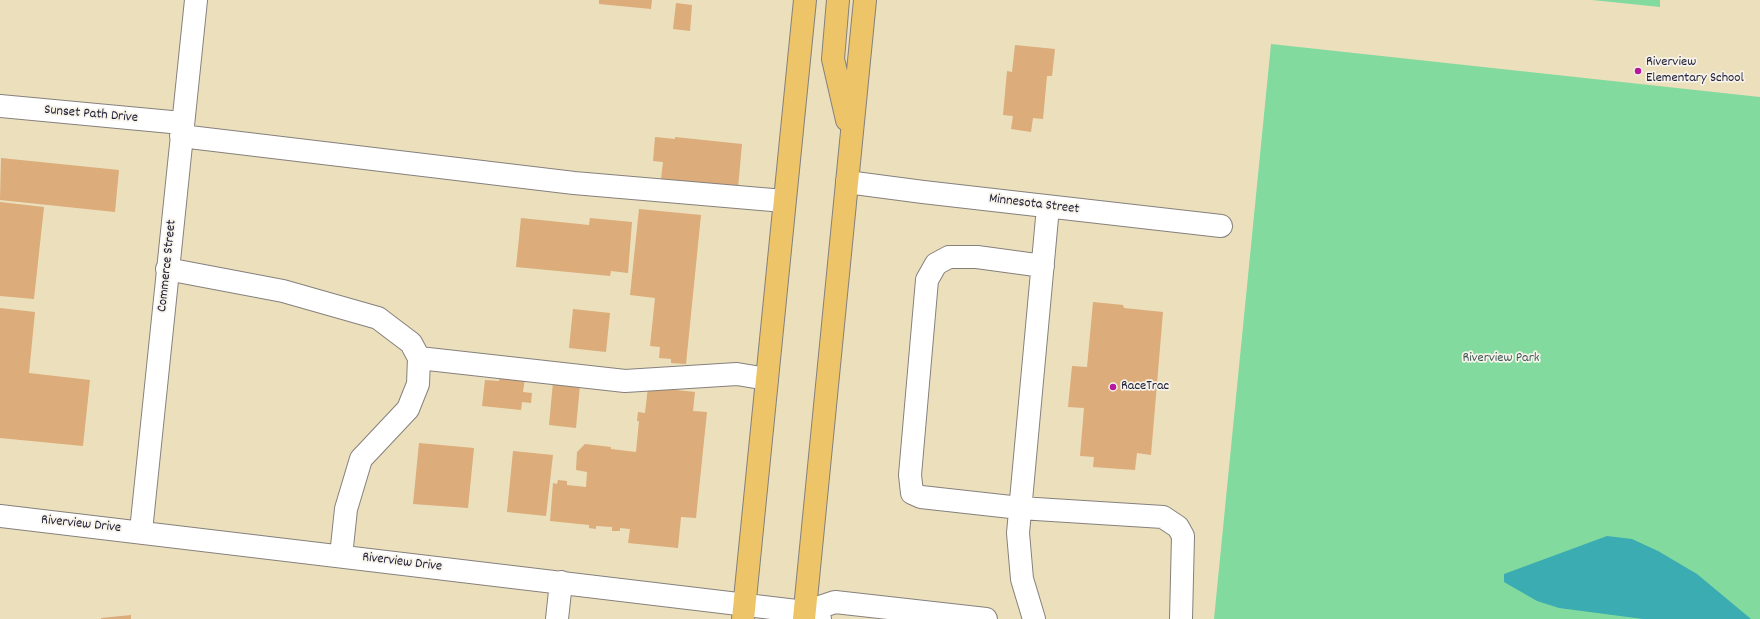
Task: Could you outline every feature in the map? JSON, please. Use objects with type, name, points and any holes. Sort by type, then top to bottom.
[{"type":"main road","points":[[744,612],[804,0]]},
{"type":"main road","points":[[838,0],[833,59],[851,137]]},
{"type":"main road","points":[[810,617],[851,137],[865,0]]},
{"type":"street","name":"Commerce Street","points":[[141,532],[196,0]]},
{"type":"street","name":"Sunset Path Drive","points":[[0,106],[574,183],[784,201]]},
{"type":"street","name":"Minnesota Street","points":[[847,182],[1048,207],[1221,226]]},
{"type":"street","points":[[1034,619],[1022,579],[1018,533],[1048,207]]},
{"type":"street","points":[[1043,266],[977,257],[949,257],[936,264],[927,280],[910,475],[912,493],[921,497],[1020,508],[1162,517],[1178,527],[1183,536],[1181,619]]},
{"type":"street","points":[[167,269],[283,291],[378,318],[411,343],[419,358],[418,384],[408,409],[361,459],[346,510],[341,556]]},
{"type":"street","points":[[419,358],[624,381],[737,374],[767,379]]},
{"type":"street","name":"Riverview Drive","points":[[0,516],[561,582],[744,612],[810,617],[835,602],[986,619]]},
{"type":"street","points":[[557,619],[561,582]]},
{"type":"green space","points":[[1592,0],[1660,0],[1660,7]]},
{"type":"green space","name":"Riverview Park","points":[[1271,44],[1760,97],[1760,619],[1214,619]]},
{"type":"water","points":[[1607,536],[1632,539],[1658,551],[1697,574],[1751,619],[1643,619],[1559,608],[1537,601],[1504,582],[1504,574]]},
{"type":"building","points":[[599,0],[652,0],[651,9],[599,4]]},
{"type":"building","points":[[676,3],[692,5],[690,31],[673,29]]},
{"type":"building","points":[[1015,45],[1055,49],[1052,76],[1047,76],[1043,119],[1033,118],[1031,132],[1011,129],[1013,116],[1003,115],[1007,71],[1012,72]]},
{"type":"building","points":[[655,137],[675,139],[675,137],[742,144],[738,188],[661,179],[663,162],[653,161]]},
{"type":"building","points":[[1,158],[119,170],[115,212],[0,200]]},
{"type":"building","points":[[0,202],[44,207],[34,299],[0,296]]},
{"type":"building","points":[[639,209],[701,215],[686,364],[671,363],[671,359],[659,358],[660,347],[650,346],[655,298],[630,295]]},
{"type":"building","points":[[521,218],[589,225],[590,218],[632,222],[628,273],[611,271],[610,276],[516,267]]},
{"type":"building","name":"RaceTrac","points":[[1093,302],[1123,305],[1124,308],[1163,312],[1151,455],[1137,453],[1135,470],[1093,467],[1094,457],[1080,456],[1084,408],[1068,407],[1072,366],[1087,367]]},
{"type":"building","points":[[0,308],[35,312],[29,373],[90,380],[83,446],[0,438]]},
{"type":"building","points":[[573,309],[610,313],[606,352],[569,348]]},
{"type":"building","points":[[500,375],[525,378],[523,392],[532,393],[531,403],[522,402],[521,410],[482,406],[485,380],[499,381]]},
{"type":"building","points":[[553,382],[580,385],[576,428],[549,425]]},
{"type":"building","points":[[648,387],[695,392],[693,411],[707,412],[696,518],[681,517],[678,548],[628,543],[630,529],[620,528],[620,531],[612,531],[612,527],[596,526],[596,529],[589,528],[589,525],[550,521],[553,483],[557,484],[558,480],[567,481],[567,485],[586,487],[587,472],[576,470],[577,452],[585,444],[636,452],[639,421],[637,421],[638,412],[645,413]]},
{"type":"building","points":[[419,443],[474,448],[468,508],[413,504]]},
{"type":"building","points":[[513,451],[553,455],[546,516],[507,512]]},
{"type":"building","points":[[131,615],[131,619],[101,619],[101,618]]},
{"type":"place","name":"Riverview Elementary School","points":[[1638,71]]},
{"type":"place","name":"RaceTrac","points":[[1113,387]]}]
